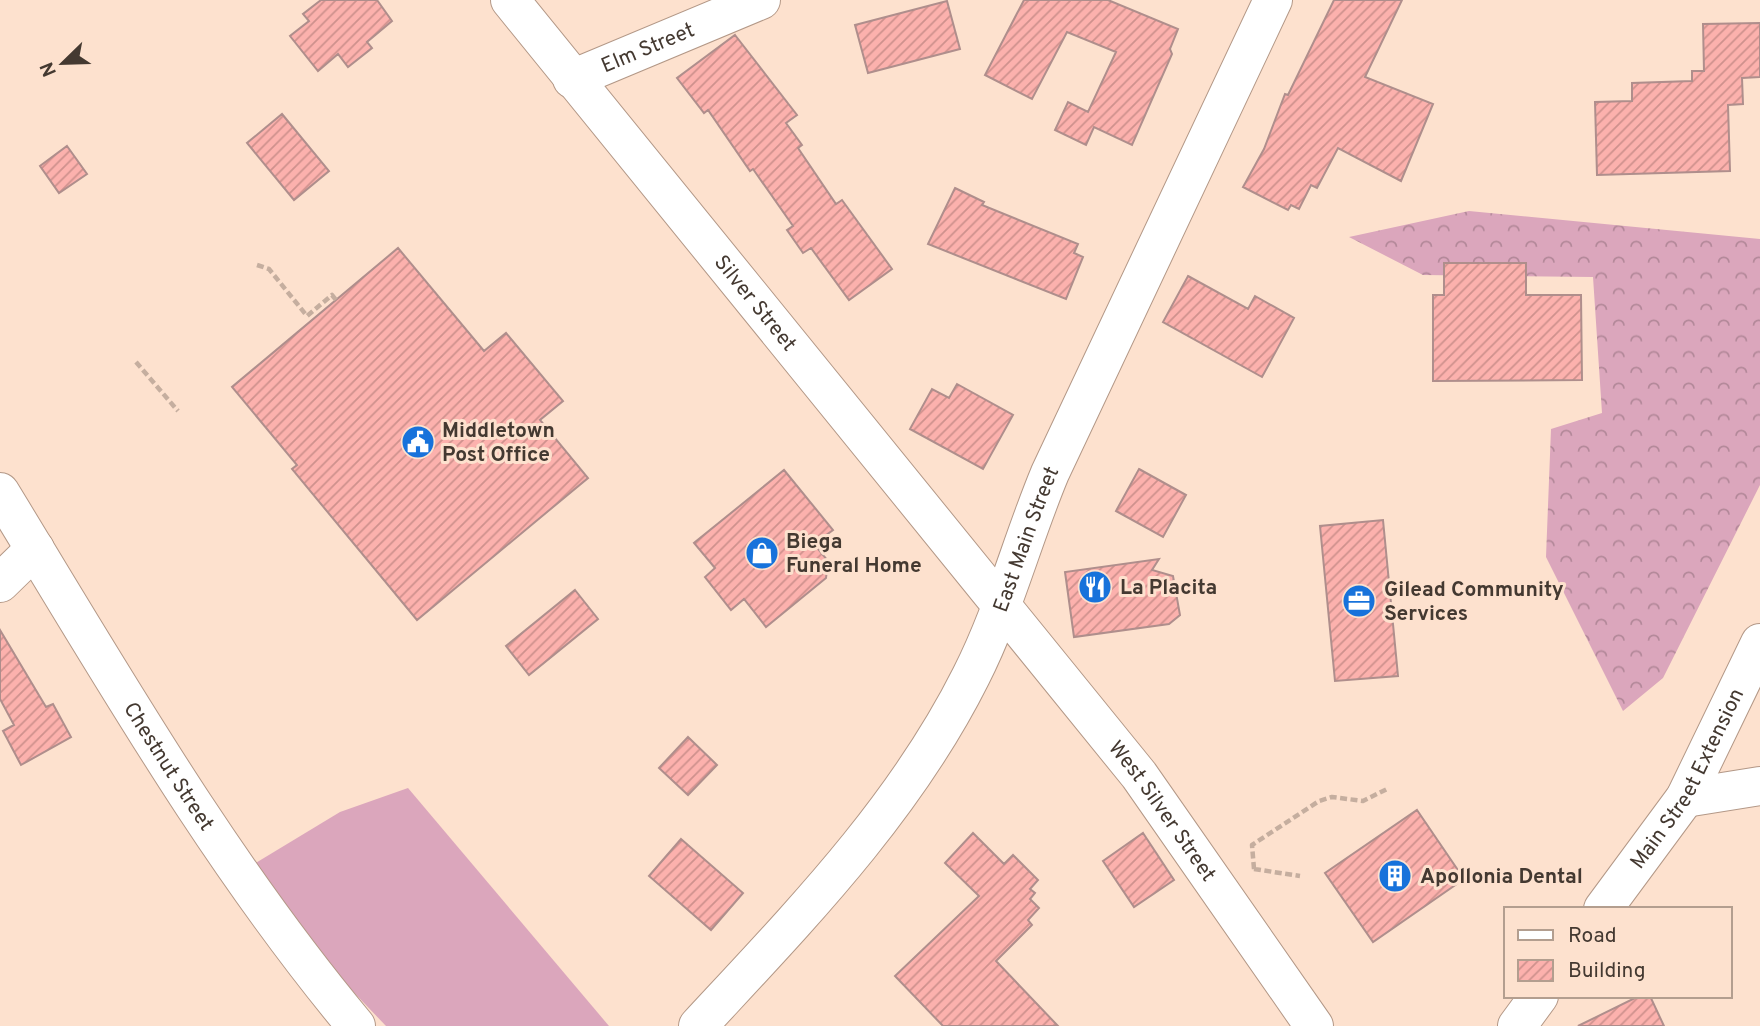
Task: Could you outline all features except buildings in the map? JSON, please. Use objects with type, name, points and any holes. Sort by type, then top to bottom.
[{"type":"street","name":"Silver Street","points":[[510,0],[834,402],[1003,604]]},
{"type":"street","name":"Elm Street","points":[[572,79],[761,0]]},
{"type":"street","name":"East Main Street","points":[[698,1026],[809,905],[899,796],[937,740],[971,676],[1003,604],[1026,532],[1050,473],[1273,0]]},
{"type":"street","name":"Chestnut Street","points":[[0,492],[215,841],[311,972],[356,1026]]},
{"type":"street","points":[[0,583],[35,549]]},
{"type":"street","name":"West Silver Street","points":[[1003,604],[1139,775],[1314,1026]]},
{"type":"street","name":"Main Street Extension","points":[[1604,907],[1685,798],[1760,643]]},
{"type":"street","points":[[1685,798],[1760,786]]},
{"type":"street","points":[[1517,1026],[1538,998]]},
{"type":"path","points":[[257,265],[269,269],[307,316],[332,295],[336,300]]},
{"type":"path","points":[[136,362],[178,411]]},
{"type":"path","points":[[1254,869],[1252,845],[1320,802],[1332,797],[1363,801],[1387,789]]},
{"type":"path","points":[[1248,874],[1254,869],[1300,876]]},
{"type":"green space","points":[[1469,211],[1760,239],[1760,485],[1663,678],[1623,711],[1546,557],[1551,429],[1602,413],[1593,277],[1423,275],[1349,237]]},
{"type":"green space","points":[[408,788],[609,1026],[386,1026],[342,980],[254,864],[340,812]]},
{"type":"place","name":"Middletown Post Office","points":[[418,442]]},
{"type":"place","name":"Biega Funeral Home","points":[[762,553]]},
{"type":"place","name":"La Placita","points":[[1095,587]]},
{"type":"place","name":"Gilead Community Services","points":[[1359,601]]},
{"type":"place","name":"Apollonia Dental","points":[[1395,876]]}]
